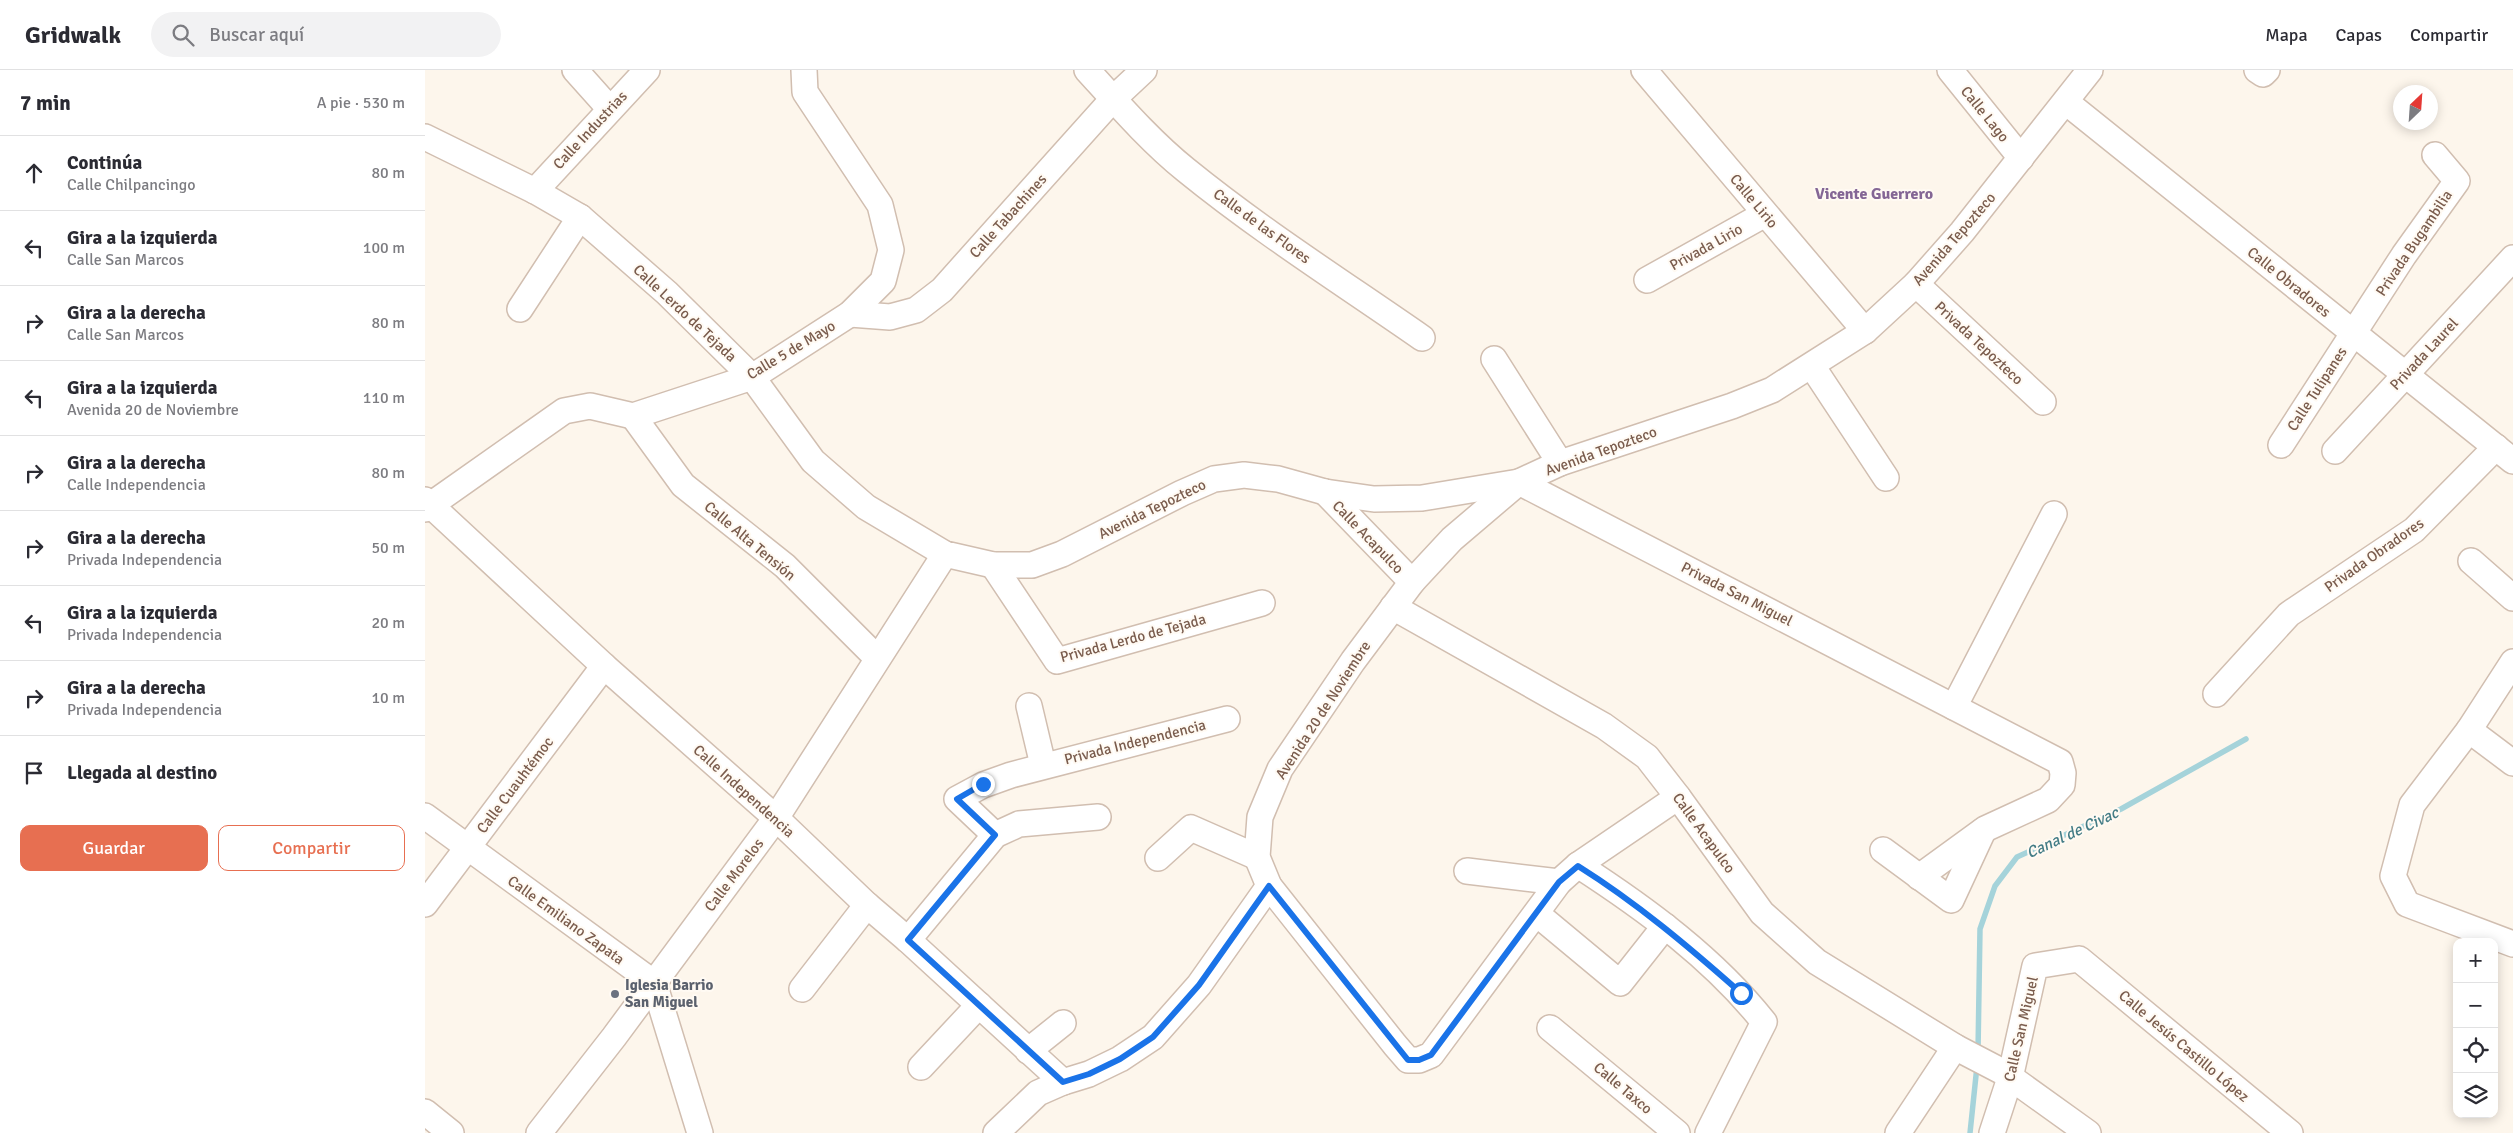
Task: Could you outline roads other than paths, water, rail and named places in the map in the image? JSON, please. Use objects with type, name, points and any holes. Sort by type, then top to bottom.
[{"type":"street","points":[[575,70],[609,108]]},
{"type":"street","name":"Calle Industrias","points":[[535,191],[609,108],[647,70]]},
{"type":"street","name":"Calle 5 de Mayo","points":[[633,416],[752,377],[850,314],[883,281],[891,250],[880,204],[805,92],[804,70]]},
{"type":"street","name":"Calle de las Flores","points":[[1087,70],[1113,99],[1192,175],[1251,220],[1422,338]]},
{"type":"street","name":"Calle Tabachines","points":[[850,314],[890,317],[916,310],[941,290],[1113,99],[1144,70]]},
{"type":"street","name":"Calle Lirio","points":[[1644,70],[1865,330]]},
{"type":"street","name":"Calle Lago","points":[[1950,70],[2021,158]]},
{"type":"street","points":[[2066,102],[2074,70]]},
{"type":"street","name":"Avenida Tepozteco","points":[[993,565],[1032,566],[1214,479],[1244,475],[1278,479],[1325,492],[1374,499],[1422,498],[1519,482],[1559,463],[1732,406],[1772,390],[1812,366],[1865,330],[1916,284],[1963,232],[2090,70]]},
{"type":"street","points":[[2257,70],[2263,74],[2267,70]]},
{"type":"street","name":"Calle Obradores","points":[[2066,102],[2504,454]]},
{"type":"street","name":"Calle Lerdo de Tejada","points":[[425,137],[535,191],[580,217],[667,293],[752,377],[813,461],[866,507],[945,554],[993,565]]},
{"type":"street","name":"Privada Bugambilia","points":[[2354,334],[2404,254],[2457,181],[2435,155]]},
{"type":"street","name":"Privada Lirio","points":[[1647,280],[1765,214]]},
{"type":"street","points":[[520,310],[580,217]]},
{"type":"street","name":"Privada Laurel","points":[[2335,451],[2513,258]]},
{"type":"street","name":"Privada Tepozteco","points":[[1916,284],[2043,402]]},
{"type":"street","name":"Calle Tulipanes","points":[[2281,445],[2354,334]]},
{"type":"street","points":[[1494,359],[1559,463]]},
{"type":"street","points":[[1812,366],[1886,478]]},
{"type":"street","points":[[427,504],[564,411],[590,406],[633,416]]},
{"type":"street","name":"Calle Alta Tensión","points":[[633,416],[683,485],[785,566],[877,658]]},
{"type":"street","name":"Privada Obradores","points":[[2216,694],[2289,614],[2414,530],[2504,454]]},
{"type":"street","name":"Avenida 20 de Noviembre","points":[[1519,482],[1452,539],[1412,582],[1353,662],[1280,769],[1260,817],[1257,857],[1269,886],[1408,1060],[1419,1060],[1431,1055],[1537,914]]},
{"type":"street","name":"Privada San Miguel","points":[[1519,482],[2060,762],[2063,773],[2062,785],[2048,800],[1985,829]]},
{"type":"street","name":"Calle Acapulco","points":[[1325,492],[1412,582]]},
{"type":"street","name":"Calle Independencia","points":[[427,504],[604,666],[776,818],[867,906],[908,940],[1063,1082]]},
{"type":"street","points":[[1954,707],[2054,514]]},
{"type":"street","name":"Calle Morelos","points":[[539,1133],[654,983],[776,818],[945,554]]},
{"type":"street","points":[[2471,561],[2513,598]]},
{"type":"street","name":"Privada Lerdo de Tejada","points":[[993,565],[1057,661],[1262,603]]},
{"type":"street","name":"Calle Acapulco","points":[[1393,607],[1604,726],[1647,757],[1678,796],[1762,913],[1817,962],[1962,1050],[2007,1075],[2088,1133]]},
{"type":"street","points":[[2513,662],[2469,730],[2412,805],[2393,876],[2407,904],[2513,944]]},
{"type":"street","name":"Calle Cuauhtémoc","points":[[425,904],[604,666]]},
{"type":"street","name":"Privada Independencia","points":[[1029,706],[1043,765]]},
{"type":"street","name":"Privada Independencia","points":[[995,835],[957,799],[983,784],[1043,765],[1227,719]]},
{"type":"street","points":[[2469,730],[2513,763]]},
{"type":"street","points":[[1665,926],[1620,983],[1537,914],[1559,882],[1578,866],[1678,796]]},
{"type":"street","name":"Calle Emiliano Zapata","points":[[425,816],[654,983]]},
{"type":"street","points":[[908,940],[995,835],[1019,824],[1098,817]]},
{"type":"street","points":[[1158,858],[1191,828],[1257,857]]},
{"type":"street","points":[[1919,877],[1985,829]]},
{"type":"street","points":[[1883,850],[1951,900],[1985,829]]},
{"type":"street","points":[[1578,866],[1623,894],[1665,926],[1741,993],[1765,1022],[1708,1133]]},
{"type":"street","points":[[1467,871],[1559,882]]},
{"type":"street","points":[[996,1133],[1038,1093],[1063,1082],[1089,1074],[1120,1059],[1153,1037],[1199,985],[1269,886]]},
{"type":"street","points":[[802,989],[867,906]]},
{"type":"street","name":"Calle San Miguel","points":[[1992,1133],[2035,966],[2079,958]]},
{"type":"street","name":"Calle Jesús Castillo López","points":[[2079,958],[2285,1132]]},
{"type":"street","points":[[654,983],[700,1133]]},
{"type":"street","points":[[921,1067],[979,1005]]},
{"type":"street","points":[[1028,1051],[1063,1023]]},
{"type":"street","name":"Calle Taxco","points":[[1550,1028],[1677,1133]]},
{"type":"street","points":[[1898,1133],[1962,1050]]},
{"type":"street","points":[[425,1112],[451,1133]]},
{"type":"waterway","name":"Canal de Civac","points":[[1978,1052],[1980,929],[1995,886],[2017,857],[2121,809],[2246,739]]},
{"type":"waterway","name":"Canal de Civac","points":[[1970,1133],[1977,1066]]},
{"type":"place","name":"Iglesia Barrio San Miguel","points":[[615,994]]},
{"type":"district","name":"Vicente Guerrero","points":[[1874,193]]}]
